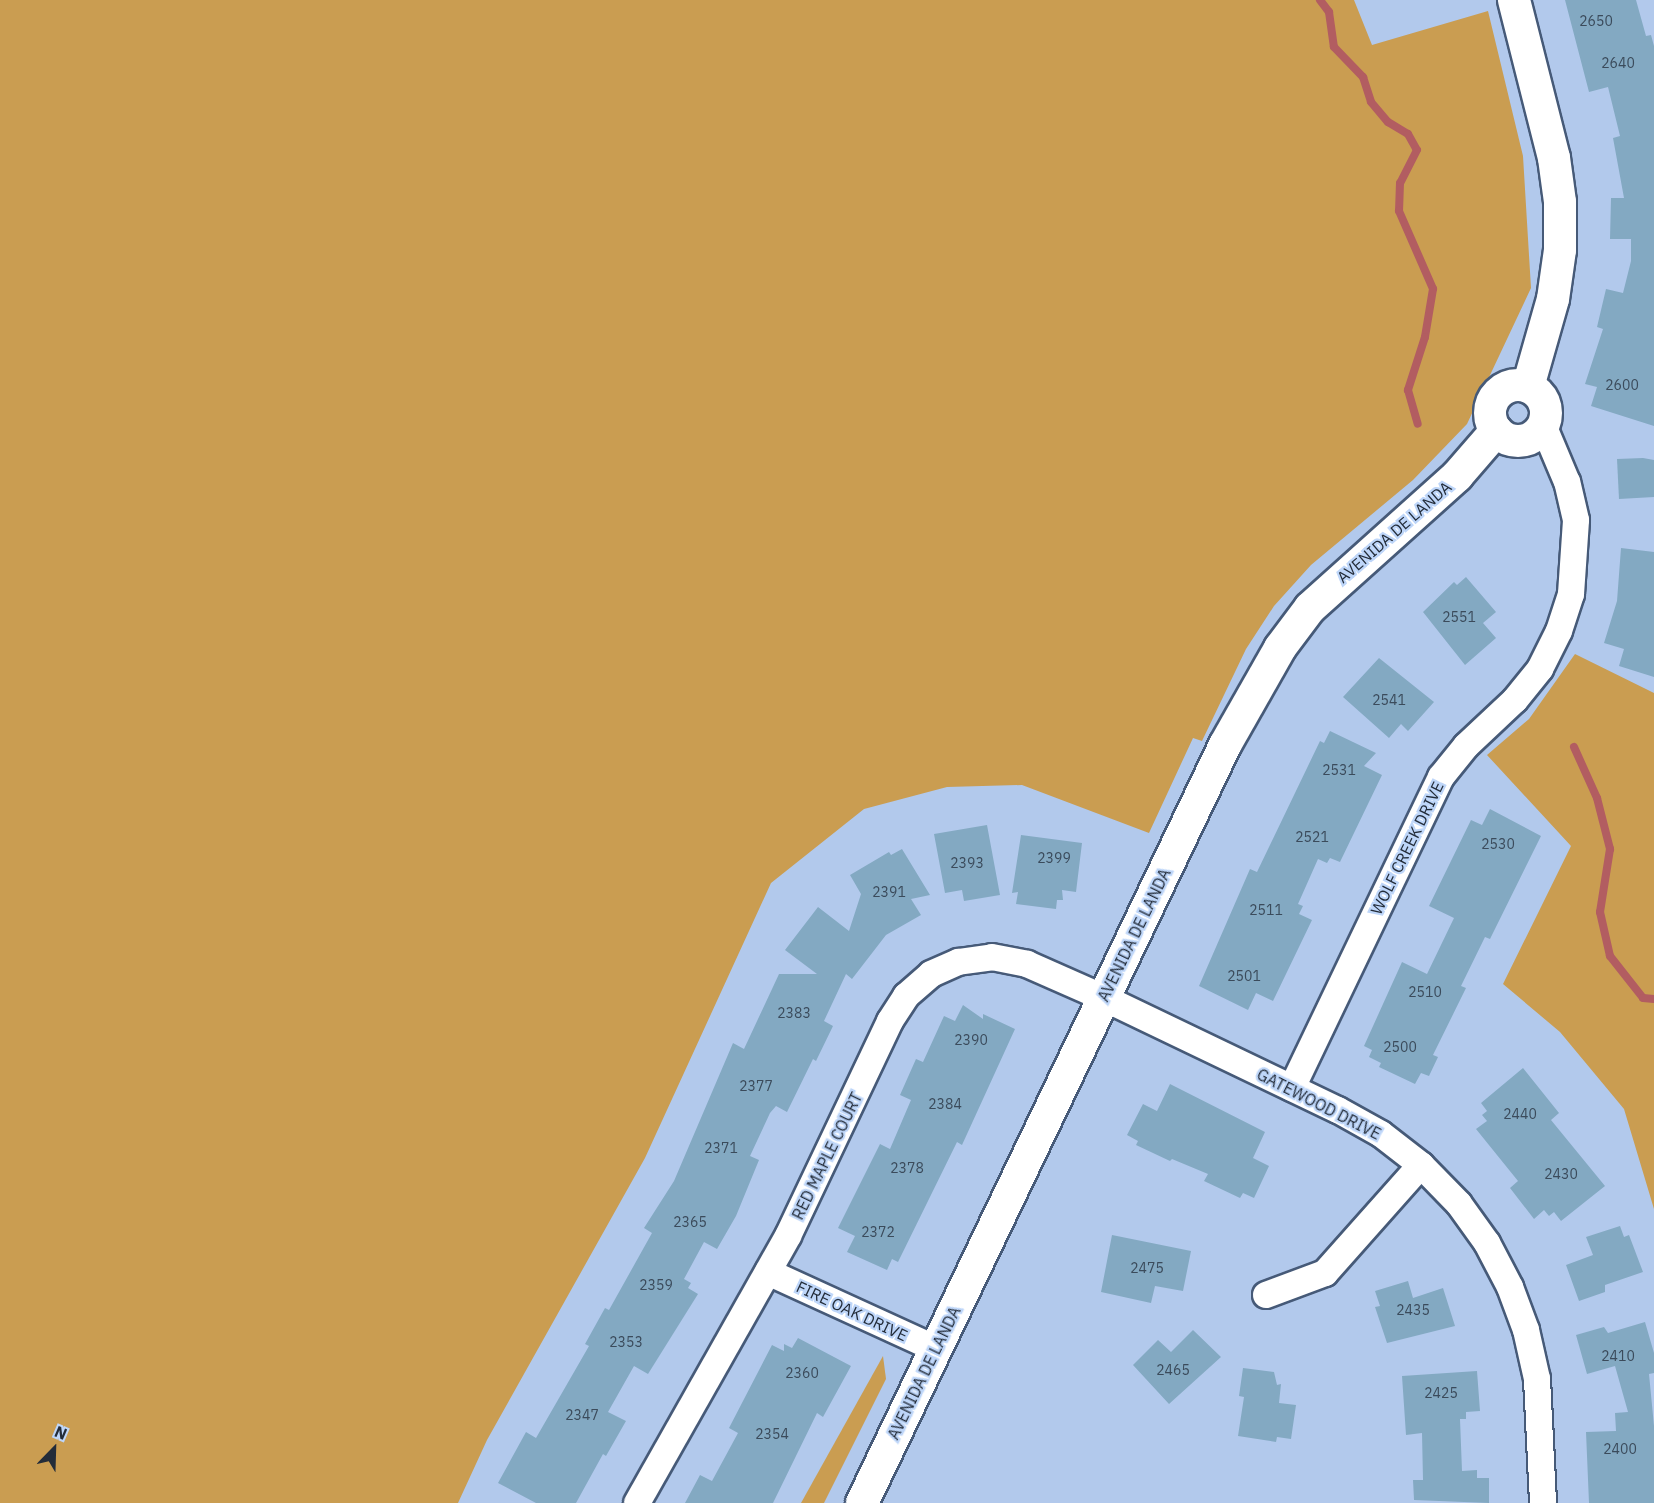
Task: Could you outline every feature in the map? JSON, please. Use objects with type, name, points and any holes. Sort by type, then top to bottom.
[{"type":"street","points":[[1514,0],[1554,158],[1560,202],[1560,250],[1553,298],[1528,387]]},
{"type":"street","points":[[1510,386],[1528,387],[1536,391],[1545,407],[1543,425],[1530,438],[1521,441],[1512,440],[1496,431],[1490,414],[1495,396],[1510,386]]},
{"type":"street","name":"WOLF CREEK DRIVE","points":[[1292,1088],[1441,777],[1467,746],[1515,700],[1540,669],[1559,631],[1573,584],[1576,520],[1567,482],[1543,425]]},
{"type":"street","name":"AVENIDA DE LANDA","points":[[862,1503],[1225,745],[1280,648],[1310,608],[1457,476],[1496,431]]},
{"type":"street","name":"RED MAPLE COURT","points":[[637,1503],[768,1272],[890,1021],[920,982],[958,962],[993,957],[1027,964],[1104,998]]},
{"type":"street","name":"GATEWOOD DRIVE","points":[[1104,998],[1292,1088],[1381,1134],[1420,1165],[1458,1204],[1487,1243],[1510,1287],[1526,1330],[1537,1379],[1542,1503]]},
{"type":"street","points":[[1266,1295],[1325,1273],[1420,1165]]},
{"type":"street","name":"FIRE OAK DRIVE","points":[[768,1272],[936,1349]]},
{"type":"shaded area","points":[[0,0],[1354,0],[1372,45],[1488,11],[1523,156],[1531,288],[1467,424],[1413,480],[1311,565],[1274,606],[1246,649],[1202,741],[1193,738],[1149,833],[1022,785],[947,787],[864,809],[771,883],[645,1158],[487,1440],[458,1503],[0,1503]]},
{"type":"shaded area","points":[[1575,654],[1654,693],[1654,1209],[1624,1109],[1560,1032],[1503,984],[1571,846],[1487,755],[1529,719]]},
{"type":"shaded area","points":[[883,1356],[886,1379],[824,1503],[801,1503]]},
{"type":"building","points":[[1565,0],[1636,0],[1646,36],[1651,35],[1654,46],[1654,426],[1591,406],[1597,387],[1585,384],[1603,329],[1597,327],[1606,289],[1623,293],[1631,261],[1631,239],[1610,239],[1611,198],[1624,198],[1613,138],[1620,136],[1608,87],[1589,92]]},
{"type":"building","points":[[1617,459],[1654,460],[1654,497],[1619,499]]},
{"type":"building","points":[[1621,548],[1654,552],[1654,677],[1619,666],[1624,649],[1604,643],[1617,601]]},
{"type":"building","points":[[1466,577],[1496,612],[1483,623],[1496,638],[1465,665],[1423,612],[1454,582],[1457,585]]},
{"type":"building","points":[[1379,658],[1434,702],[1408,731],[1401,724],[1389,738],[1343,697]]},
{"type":"building","points":[[1330,731],[1376,753],[1364,766],[1382,775],[1340,862],[1330,858],[1327,863],[1318,859],[1298,904],[1303,906],[1299,914],[1312,920],[1273,1001],[1256,993],[1248,1010],[1199,986],[1250,869],[1257,872],[1320,741],[1324,743]]},
{"type":"building","points":[[1490,809],[1541,836],[1490,939],[1485,937],[1461,986],[1466,988],[1433,1055],[1438,1057],[1429,1076],[1421,1073],[1415,1084],[1379,1067],[1381,1063],[1369,1057],[1372,1050],[1364,1046],[1402,962],[1427,974],[1454,918],[1429,906],[1471,820],[1482,825]]},
{"type":"building","points":[[987,825],[1000,895],[964,901],[962,890],[945,893],[934,834]]},
{"type":"building","points":[[1021,835],[1082,843],[1076,892],[1062,890],[1063,900],[1057,900],[1056,909],[1016,904],[1018,892],[1012,893]]},
{"type":"building","points":[[902,849],[930,895],[911,899],[921,915],[886,935],[852,979],[846,974],[824,1021],[833,1026],[816,1061],[813,1059],[787,1112],[776,1106],[770,1113],[750,1156],[759,1160],[736,1216],[717,1249],[704,1242],[684,1279],[691,1283],[688,1288],[698,1294],[648,1374],[634,1366],[608,1412],[626,1421],[606,1456],[603,1454],[576,1503],[536,1503],[498,1483],[526,1432],[536,1438],[589,1346],[585,1344],[605,1308],[609,1310],[652,1233],[644,1228],[674,1181],[733,1043],[744,1049],[779,974],[817,974],[785,950],[818,907],[849,931],[861,894],[850,875],[889,852],[891,855]]},
{"type":"building","points":[[963,1005],[983,1019],[983,1014],[1015,1029],[962,1145],[957,1142],[898,1262],[892,1259],[887,1270],[847,1252],[855,1236],[838,1228],[880,1144],[890,1149],[911,1100],[900,1095],[916,1059],[923,1062],[944,1016],[955,1021]]},
{"type":"building","points":[[1523,1068],[1559,1113],[1551,1120],[1605,1186],[1561,1221],[1554,1212],[1549,1216],[1544,1210],[1534,1219],[1510,1188],[1518,1181],[1476,1129],[1487,1121],[1482,1115],[1487,1111],[1481,1103]]},
{"type":"building","points":[[1170,1084],[1265,1132],[1253,1158],[1269,1166],[1254,1198],[1243,1193],[1240,1198],[1204,1181],[1208,1174],[1172,1159],[1170,1161],[1136,1145],[1138,1141],[1127,1135],[1143,1104],[1157,1111]]},
{"type":"building","points":[[1620,1226],[1624,1237],[1629,1235],[1643,1272],[1605,1285],[1605,1292],[1579,1301],[1566,1265],[1593,1255],[1586,1237]]},
{"type":"building","points":[[1112,1235],[1191,1251],[1183,1291],[1155,1286],[1151,1303],[1101,1292]]},
{"type":"building","points":[[1408,1281],[1413,1298],[1443,1288],[1455,1326],[1387,1343],[1375,1307],[1380,1306],[1375,1291]]},
{"type":"building","points":[[1645,1322],[1654,1353],[1654,1373],[1649,1374],[1654,1426],[1654,1503],[1589,1503],[1586,1432],[1616,1431],[1615,1413],[1628,1412],[1615,1366],[1587,1374],[1576,1335],[1604,1327],[1608,1333]]},
{"type":"building","points":[[1193,1330],[1221,1357],[1169,1404],[1133,1365],[1158,1340],[1171,1352]]},
{"type":"building","points":[[798,1338],[851,1366],[823,1417],[817,1413],[773,1503],[685,1503],[700,1475],[712,1481],[738,1433],[729,1428],[772,1345],[784,1351],[784,1344],[792,1348]]},
{"type":"building","points":[[1243,1368],[1274,1372],[1277,1385],[1281,1384],[1279,1403],[1296,1405],[1291,1439],[1277,1437],[1276,1442],[1238,1436],[1244,1397],[1239,1396]]},
{"type":"building","points":[[1477,1371],[1480,1411],[1466,1412],[1466,1419],[1460,1419],[1462,1471],[1477,1470],[1477,1478],[1489,1478],[1489,1503],[1414,1500],[1413,1480],[1423,1480],[1422,1433],[1406,1435],[1402,1376]]},
{"type":"waterway","points":[[1320,0],[1329,12],[1334,47],[1363,77],[1371,102],[1388,122],[1408,134],[1417,150],[1400,183],[1399,211],[1433,289],[1425,337],[1408,390],[1418,424]]},
{"type":"waterway","points":[[1574,747],[1597,798],[1610,849],[1600,912],[1610,956],[1643,998],[1654,999]]}]
